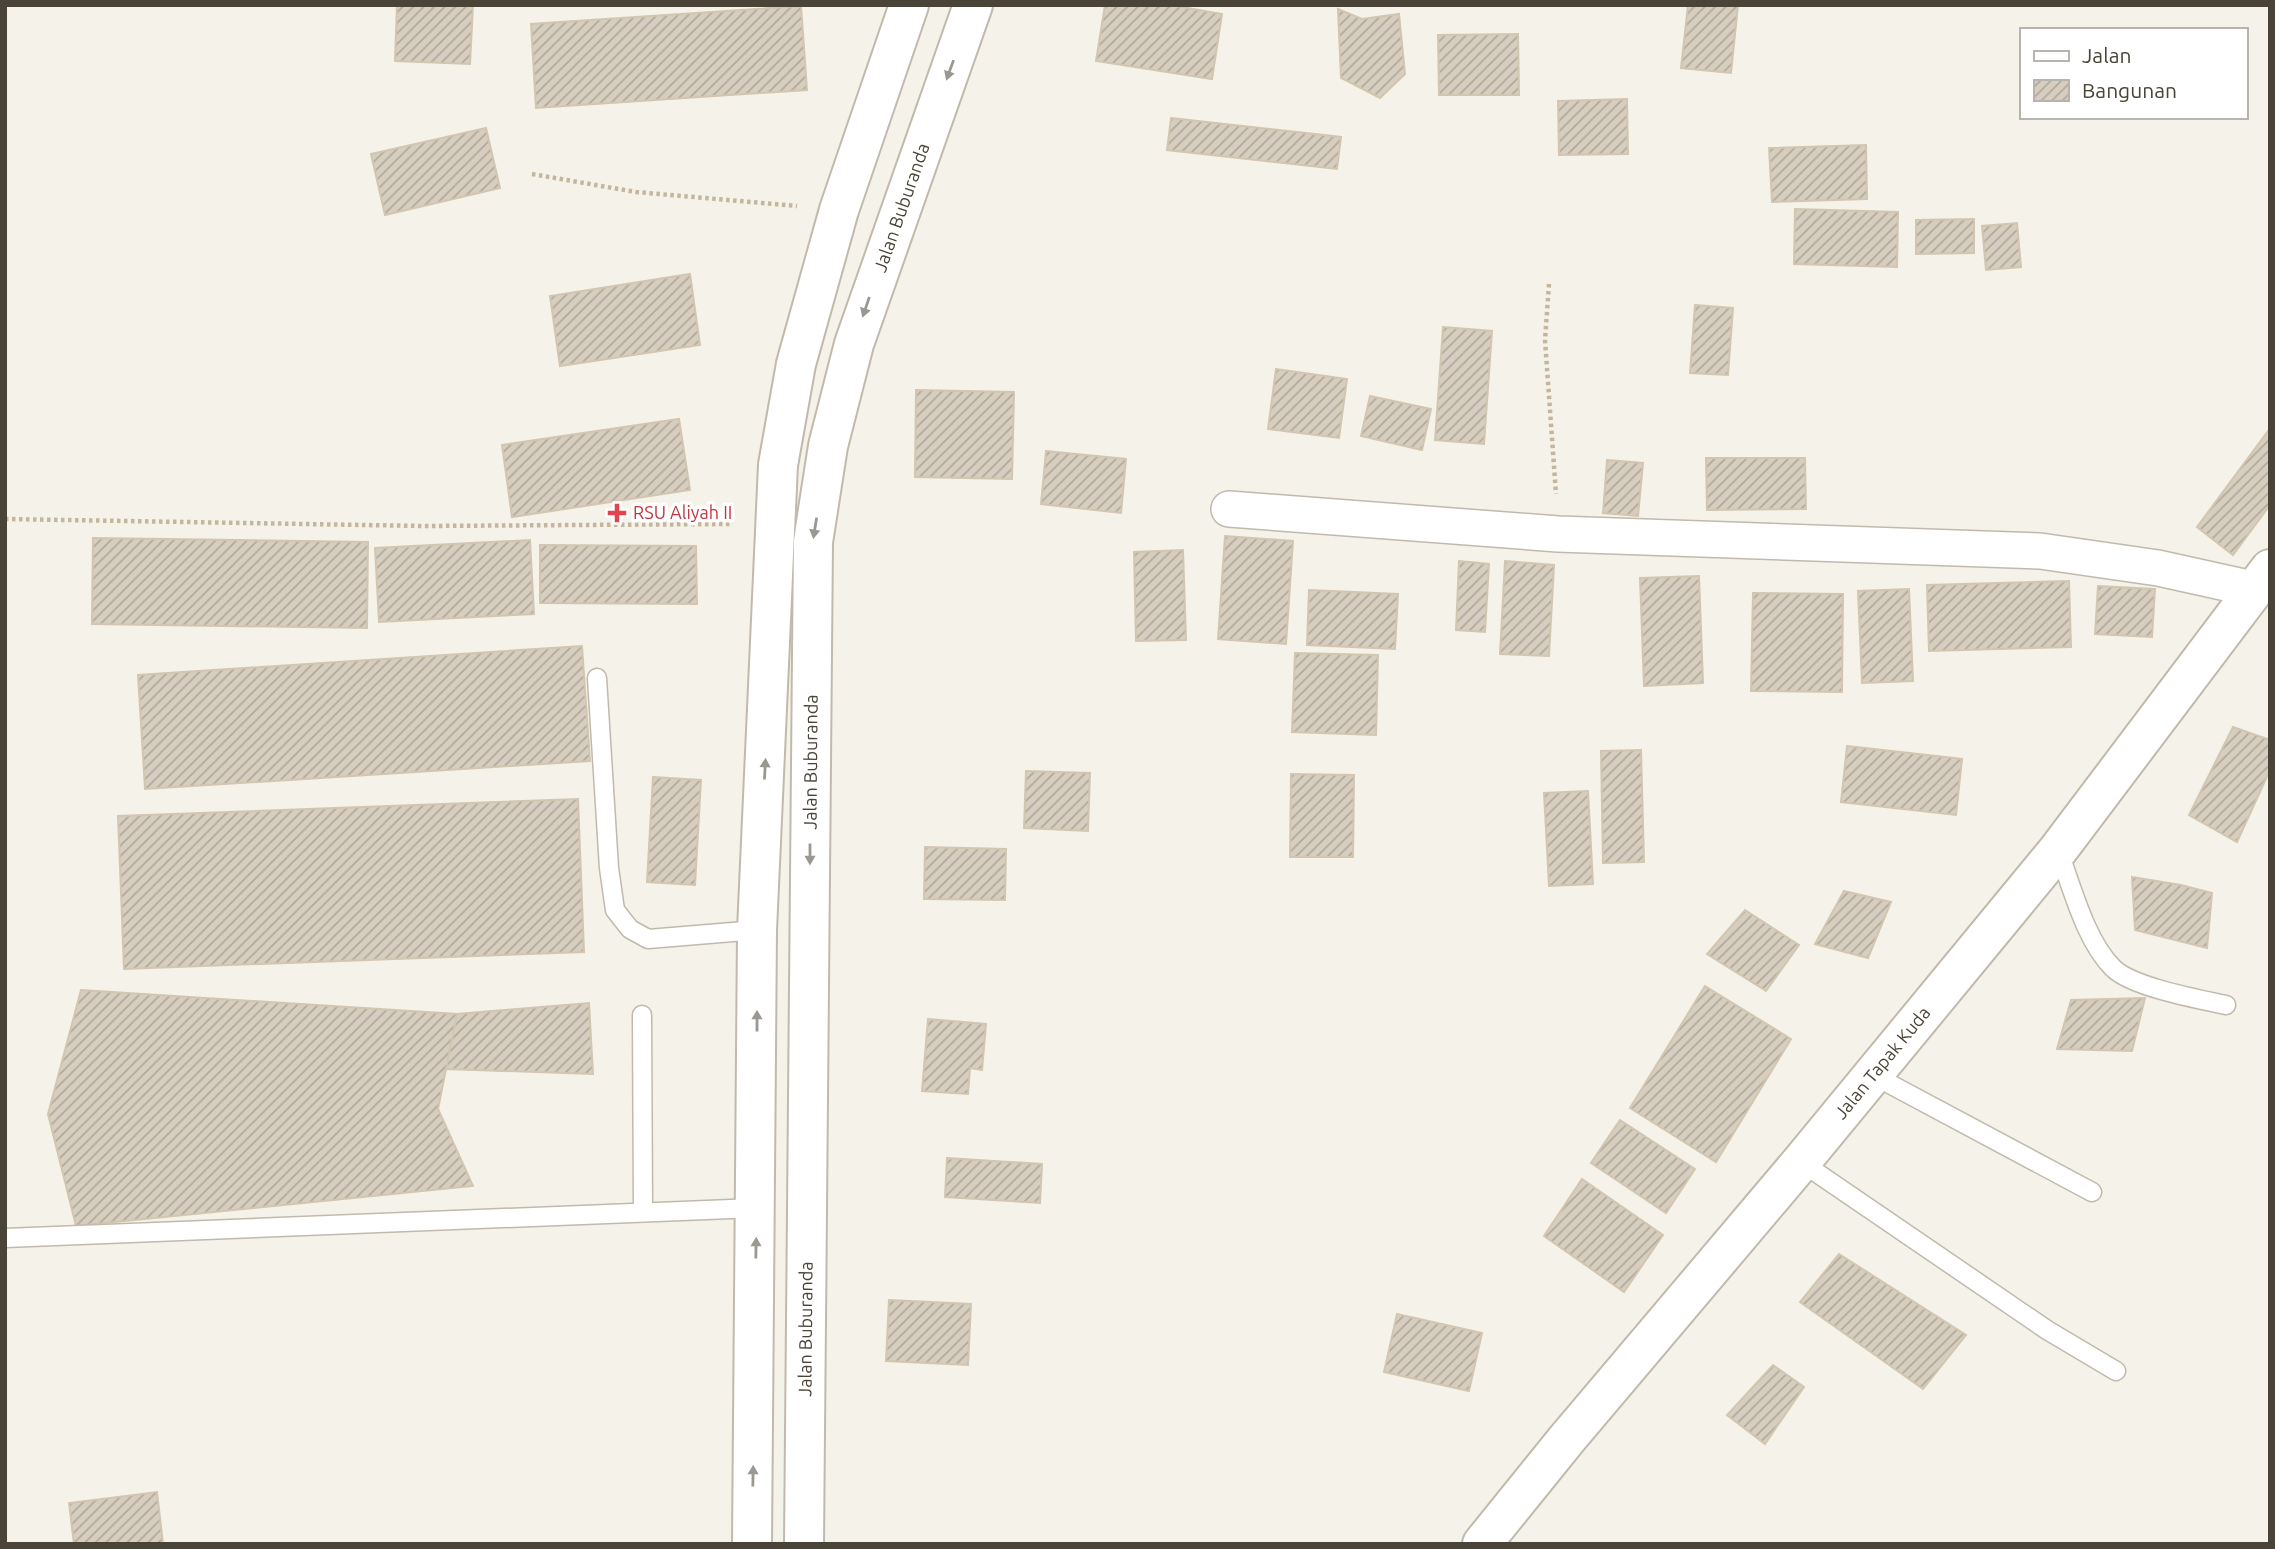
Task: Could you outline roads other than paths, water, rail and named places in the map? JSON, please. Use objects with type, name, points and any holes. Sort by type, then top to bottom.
[{"type":"street","points":[[752,1544],[757,930],[778,465],[796,364],[839,210],[909,5]]},
{"type":"street","name":"Jalan Buburanda","points":[[804,1544],[813,542],[828,446],[854,344],[973,5]]},
{"type":"street","points":[[1229,509],[1559,534],[2040,551],[2261,579]]},
{"type":"street","name":"Jalan Tapak Kuda","points":[[1482,1544],[2058,850],[2261,579]]},
{"type":"lane","points":[[597,678],[609,868],[615,910],[630,929],[648,939],[757,930]]},
{"type":"lane","points":[[2058,850],[2086,924],[2101,953],[2114,969],[2133,980],[2226,1005]]},
{"type":"lane","points":[[642,1015],[643,1211]]},
{"type":"lane","points":[[1873,1075],[2092,1192]]},
{"type":"lane","points":[[1801,1162],[2047,1330],[2116,1371]]},
{"type":"lane","points":[[5,1238],[756,1208]]},
{"type":"place","name":"RSU Aliyah II","points":[[617,513]]}]
